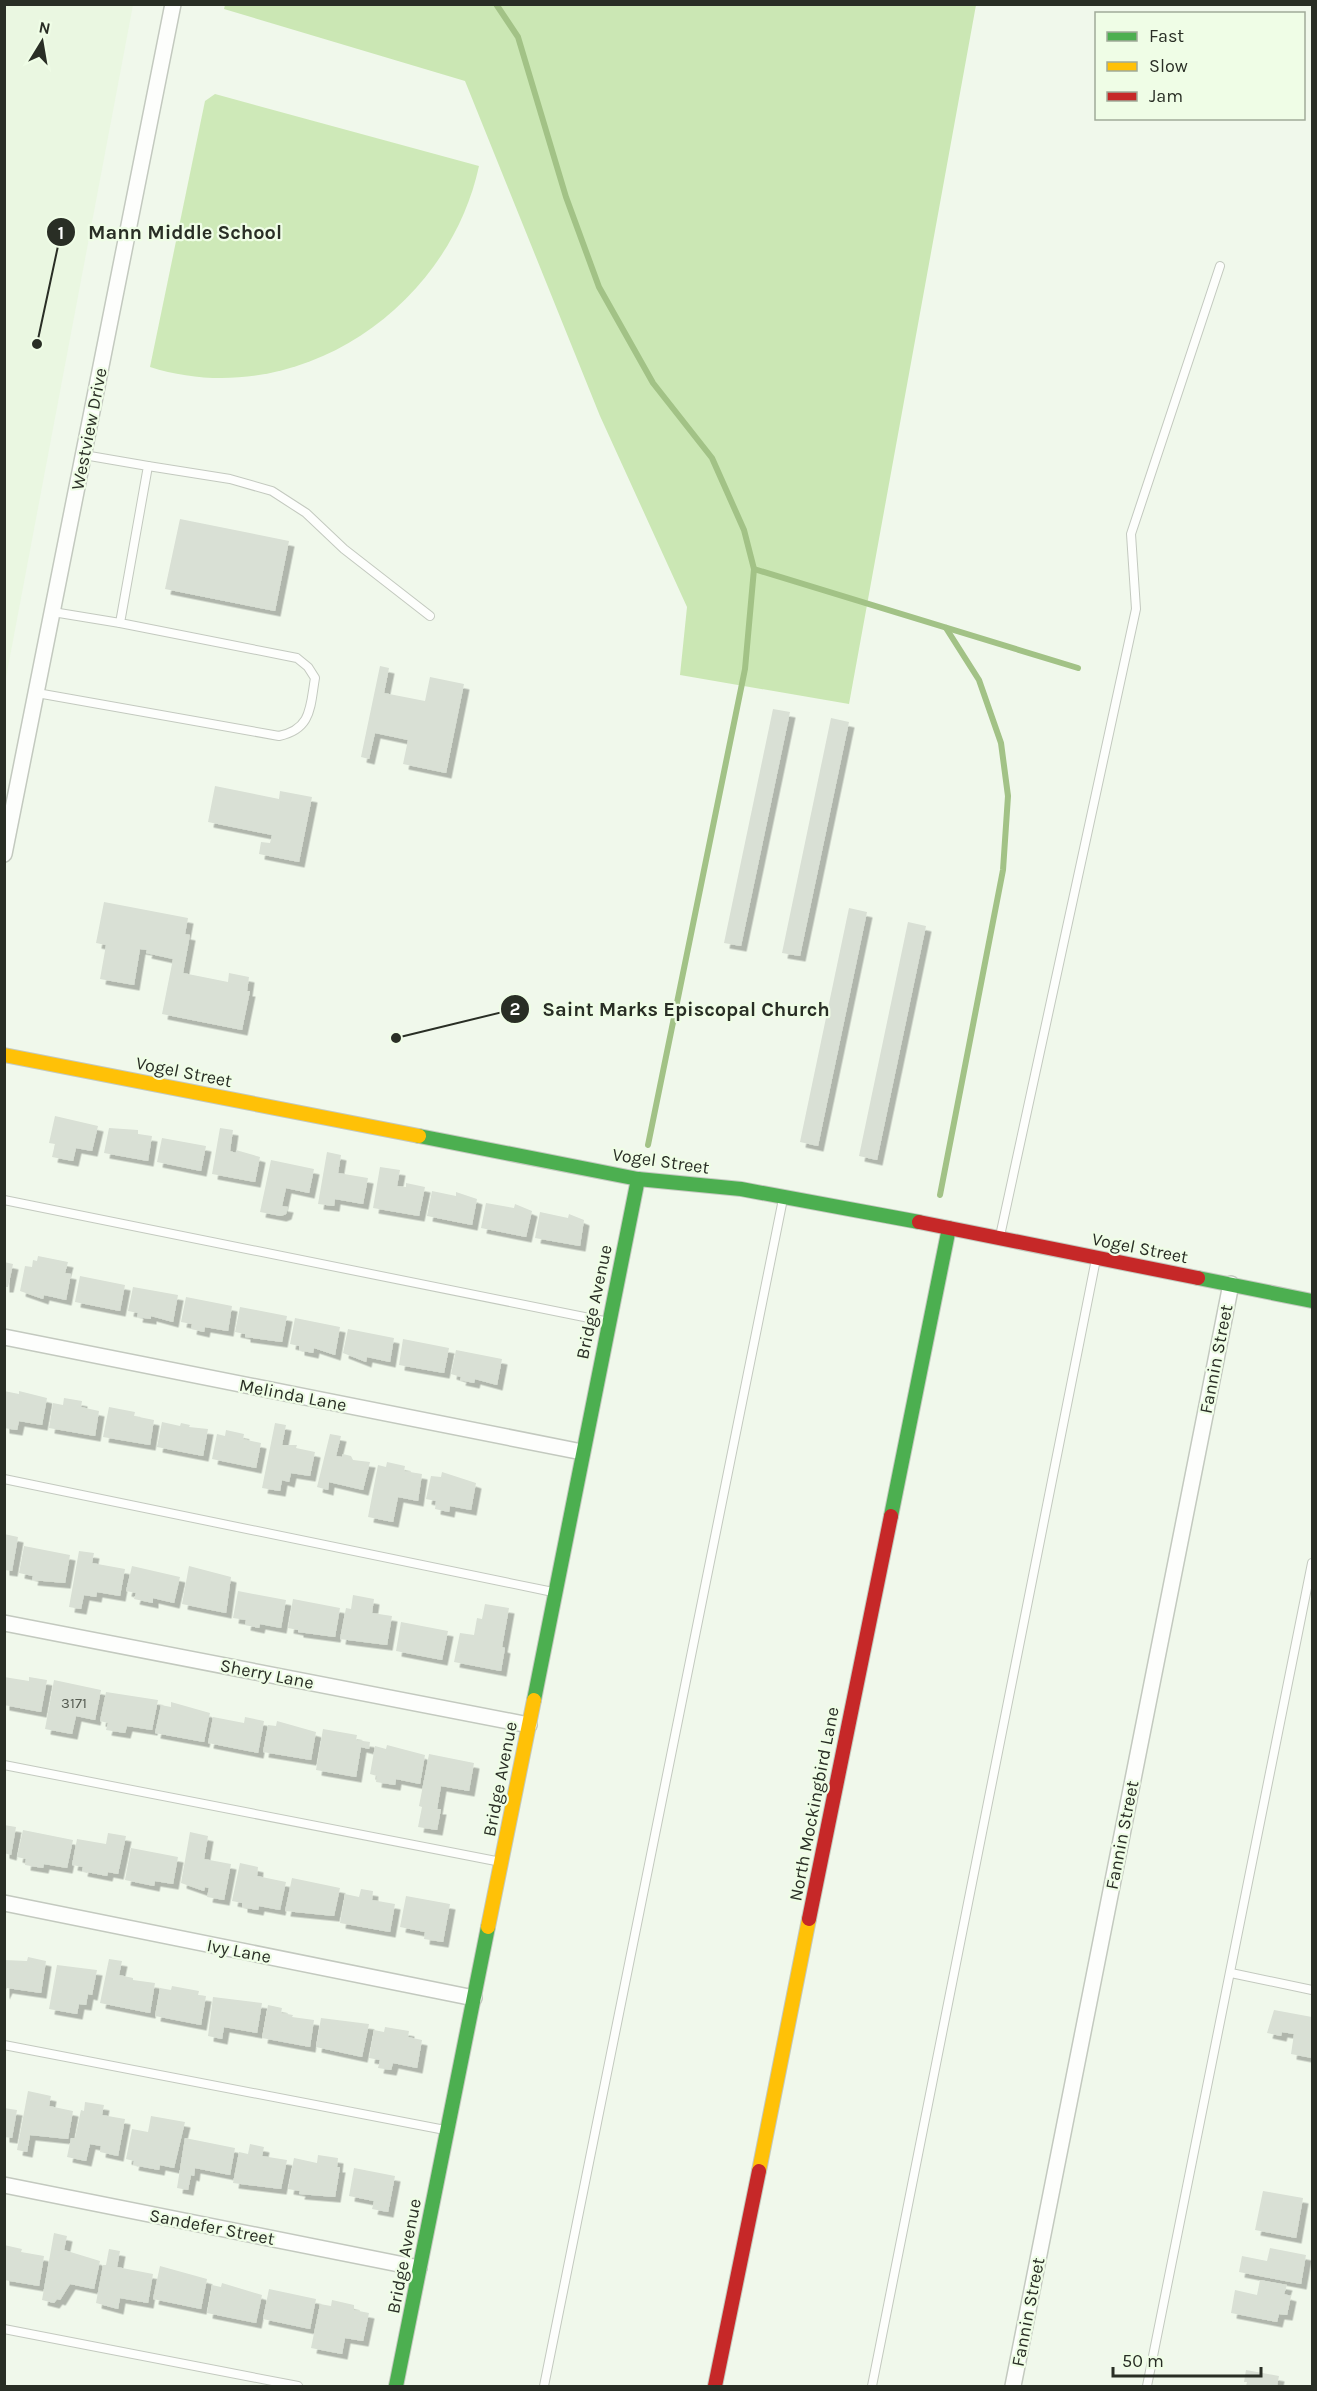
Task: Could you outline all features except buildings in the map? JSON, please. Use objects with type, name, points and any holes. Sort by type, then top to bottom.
[{"type":"street","name":"Westview Drive","points":[[4,854],[173,4]]},
{"type":"street","name":"Vogel Street","points":[[4,1055],[638,1179],[741,1189],[1312,1301]]},
{"type":"street","name":"Bridge Avenue","points":[[396,2386],[638,1179]]},
{"type":"street","name":"North Mockingbird Lane","points":[[715,2386],[949,1228]]},
{"type":"street","name":"Fannin Street","points":[[1013,2386],[1230,1284]]},
{"type":"street","name":"Melinda Lane","points":[[4,1337],[582,1452]]},
{"type":"street","name":"Sherry Lane","points":[[4,1623],[530,1725]]},
{"type":"street","name":"Ivy Lane","points":[[4,1903],[474,1998]]},
{"type":"street","name":"Sandefer Street","points":[[4,2185],[419,2268]]},
{"type":"lane","points":[[999,1238],[1136,609],[1131,534],[1220,266]]},
{"type":"lane","points":[[84,455],[231,479],[272,491],[306,513],[344,549],[430,616]]},
{"type":"lane","points":[[120,624],[148,466]]},
{"type":"lane","points":[[37,693],[279,736],[296,732],[308,717],[315,678],[308,667],[297,658],[53,612]]},
{"type":"lane","points":[[544,2386],[783,1197]]},
{"type":"lane","points":[[4,1200],[609,1322]]},
{"type":"lane","points":[[872,2386],[1097,1257]]},
{"type":"lane","points":[[4,1479],[555,1592]]},
{"type":"lane","points":[[1147,2386],[1312,1563]]},
{"type":"lane","points":[[4,1765],[502,1862]]},
{"type":"lane","points":[[1231,1973],[1312,1990]]},
{"type":"lane","points":[[4,2046],[447,2130]]},
{"type":"lane","points":[[4,2329],[298,2386]]},
{"type":"shaded area","points":[[5,5],[133,5],[5,683]]},
{"type":"green space","points":[[225,5],[976,5],[849,704],[680,675],[687,607],[600,416],[465,81],[224,9]]},
{"type":"green space","points":[[215,94],[479,166],[462,218],[435,265],[400,305],[357,338],[310,362],[258,375],[204,377],[150,367],[205,101]]},
{"type":"waterway","points":[[496,4],[518,37],[566,197],[599,287],[653,383],[712,458],[744,530],[754,569],[745,669],[648,1145]]},
{"type":"waterway","points":[[754,569],[1078,668]]},
{"type":"waterway","points":[[940,1195],[1003,870],[1008,796],[1001,743],[979,680],[946,628]]},
{"type":"traffic: fast","points":[[419,1136],[638,1179],[741,1189],[919,1222]]},
{"type":"traffic: fast","points":[[534,1700],[638,1179]]},
{"type":"traffic: fast","points":[[891,1516],[949,1228]]},
{"type":"traffic: fast","points":[[1198,1278],[1312,1301]]},
{"type":"traffic: fast","points":[[396,2386],[488,1927]]},
{"type":"traffic: slow","points":[[4,1055],[419,1136]]},
{"type":"traffic: slow","points":[[488,1927],[534,1700]]},
{"type":"traffic: slow","points":[[759,2171],[809,1919]]},
{"type":"traffic: jam","points":[[919,1222],[1198,1278]]},
{"type":"traffic: jam","points":[[809,1919],[891,1516]]},
{"type":"traffic: jam","points":[[715,2386],[759,2171]]},
{"type":"place","name":"Mann Middle School","points":[[37,344]]},
{"type":"place","name":"Saint Marks Episcopal Church","points":[[396,1038]]}]
